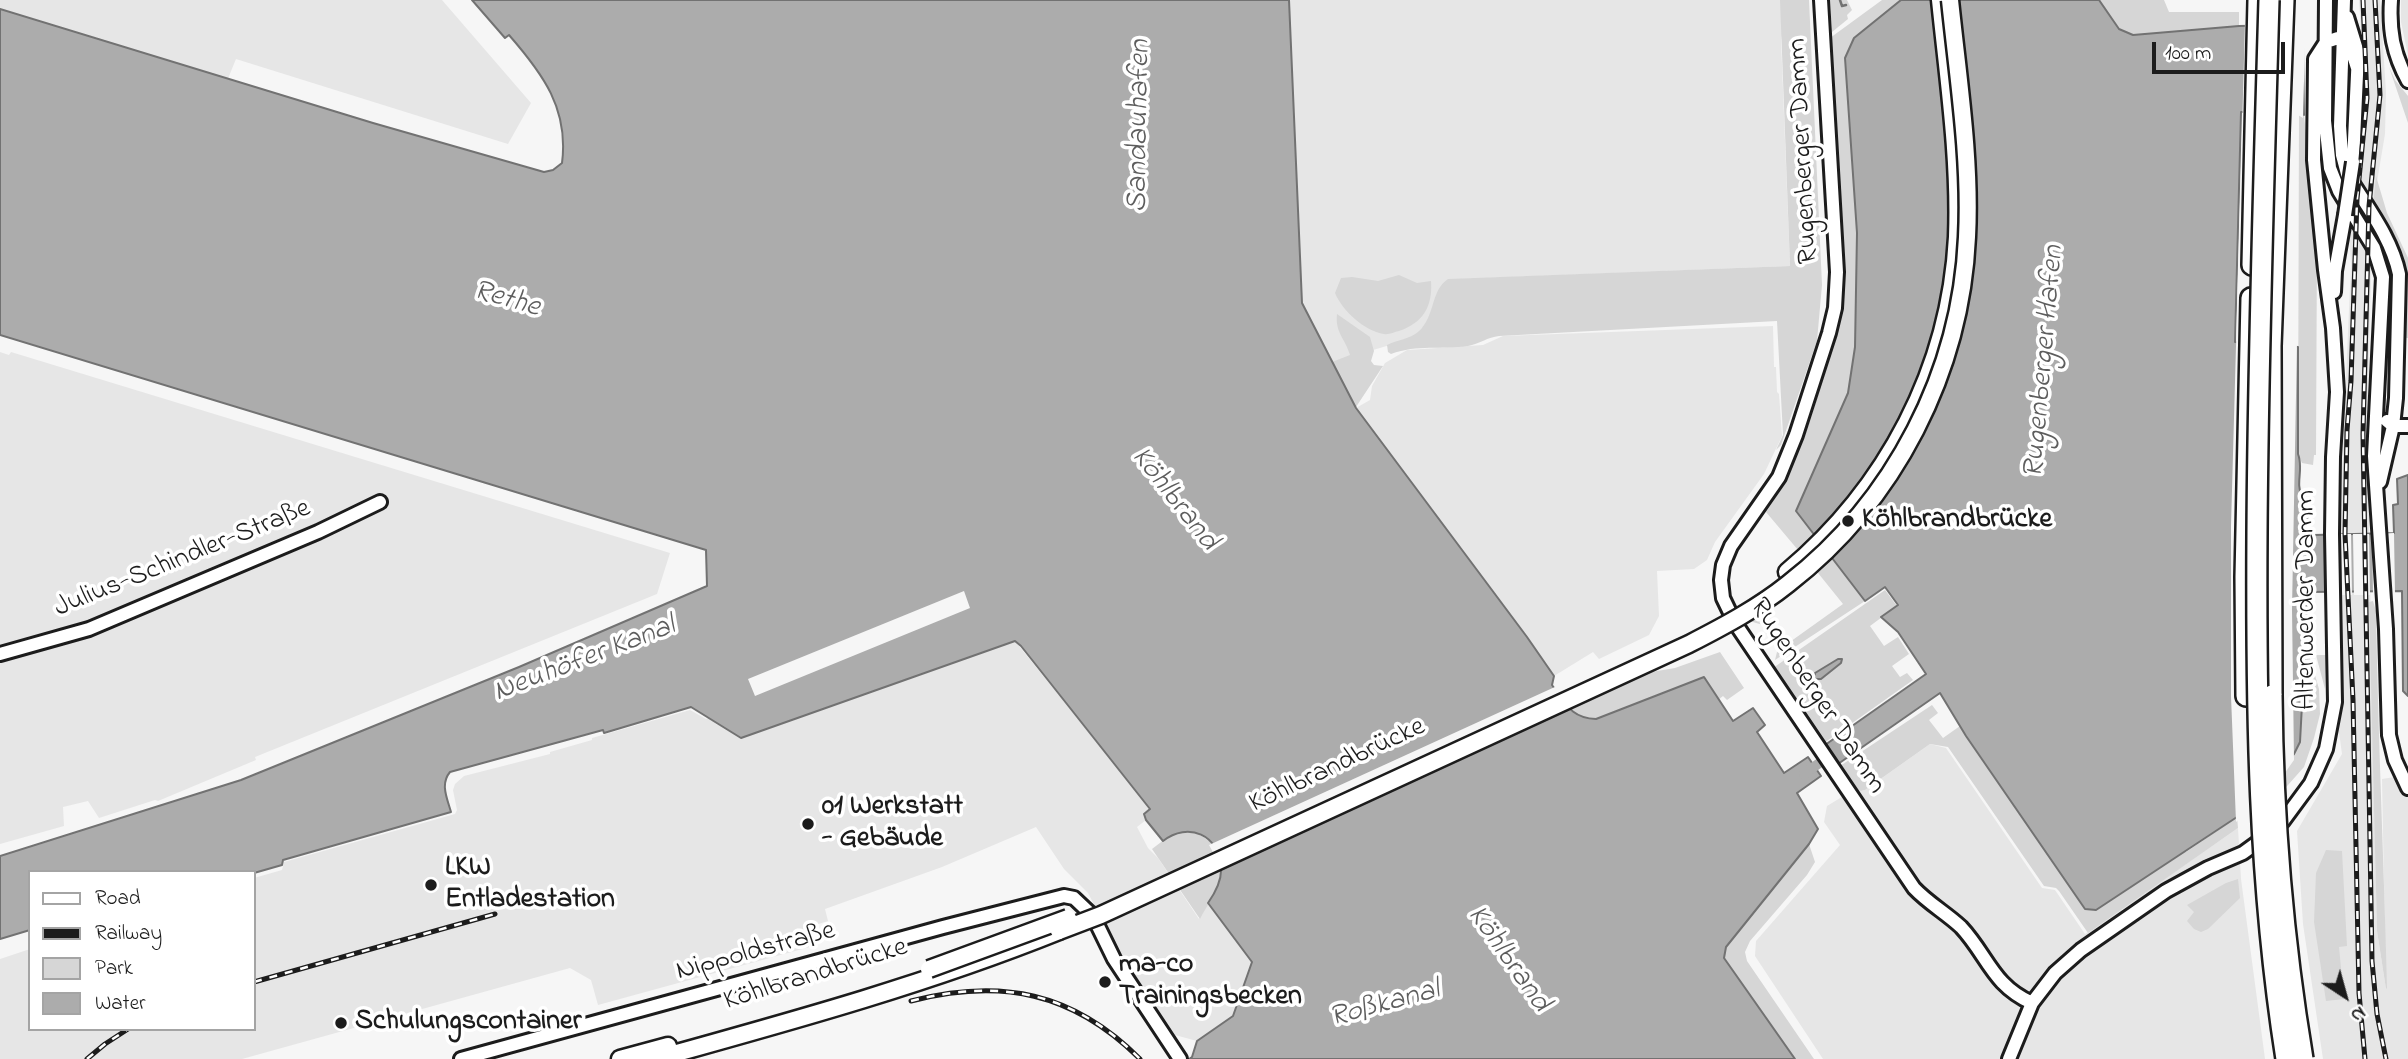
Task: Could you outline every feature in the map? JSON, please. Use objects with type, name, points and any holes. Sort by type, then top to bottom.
[{"type":"highway","points":[[2258,0],[2245,577],[2246,696],[2258,923],[2276,1059]]},
{"type":"highway","points":[[2269,0],[2258,388],[2256,696],[2264,881],[2274,983],[2286,1059]]},
{"type":"highway","points":[[2284,0],[2271,346],[2272,735],[2280,875],[2294,1004],[2303,1059]]},
{"type":"main road","name":"Köhlbrandbrücke","points":[[620,1059],[866,991],[1055,923],[1676,640],[1731,611],[1787,572],[1840,522],[1885,462],[1923,389],[1944,326],[1954,264],[1957,189],[1940,0]]},
{"type":"main road","name":"Köhlbrandbrücke","points":[[656,1059],[889,993],[975,964],[1101,915],[1689,644],[1755,608],[1803,572],[1846,531],[1894,468],[1931,398],[1953,333],[1966,260],[1968,211],[1950,0]]},
{"type":"street","name":"Rugenberger Damm","points":[[1821,0],[1837,272],[1835,308],[1796,436],[1779,477],[1731,546],[1723,565],[1723,598],[1728,611],[1914,888],[1963,930],[2009,991],[2032,1003]]},
{"type":"street","name":"Altenwerder Damm","points":[[2326,0],[2325,121],[2330,168],[2339,191],[2374,247],[2383,276],[2378,394],[2387,422]]},
{"type":"street","points":[[2391,0],[2391,35],[2398,62],[2408,81]]},
{"type":"street","name":"Altenwerder Damm","points":[[2333,328],[2335,271],[2353,162],[2358,48],[2344,4]]},
{"type":"street","name":"Altenwerder Damm","points":[[2344,4],[2340,126],[2344,165],[2386,237],[2395,256],[2399,274],[2396,398],[2387,422]]},
{"type":"street","points":[[2326,42],[2334,38],[2344,40]]},
{"type":"street","name":"Altenwerder Damm","points":[[2344,40],[2353,51],[2357,68]]},
{"type":"street","name":"Altenwerder Damm","points":[[2009,1059],[2023,1019],[2032,1003],[2055,973],[2081,950],[2177,885],[2252,847],[2273,830],[2293,808],[2319,768],[2332,727],[2335,695],[2333,457],[2337,392],[2333,328],[2314,160],[2315,59],[2326,42]]},
{"type":"street","points":[[2387,422],[2408,409],[2396,398]]},
{"type":"street","points":[[2387,422],[2408,426]]},
{"type":"street","points":[[2387,422],[2377,492],[2389,735],[2395,760],[2408,788]]},
{"type":"street","name":"Julius-Schindler-Straße","points":[[0,653],[89,629],[318,532],[380,502]]},
{"type":"street","name":"Nippoldstraße","points":[[461,1059],[1064,896],[1074,898],[1093,916],[1114,959],[1180,1059]]},
{"type":"shaded area","points":[[0,0],[442,0],[531,103],[508,144],[236,59],[227,81],[0,15]]},
{"type":"shaded area","points":[[1289,0],[1788,0],[1781,40],[1790,266],[1461,279],[1414,338],[1332,362],[1302,303]]},
{"type":"shaded area","points":[[2359,0],[2380,0],[2386,92],[2385,134],[2373,206],[2367,425],[2377,931],[2386,989],[2382,779],[2408,775],[2408,1059],[2323,1059],[2303,924],[2297,831],[2342,754],[2339,732],[2342,689],[2341,490],[2351,264],[2348,221],[2365,96]]},
{"type":"shaded area","points":[[2401,0],[2408,0],[2408,55],[2401,22]]},
{"type":"shaded area","points":[[1773,326],[1774,367],[1782,436],[1764,474],[1715,542],[1707,560],[1694,569],[1657,571],[1659,616],[1649,635],[1599,659],[1593,652],[1554,676],[1356,408],[1370,400],[1372,386],[1385,363],[1407,350],[1483,345],[1503,336]]},
{"type":"shaded area","points":[[0,352],[9,355],[11,352],[670,553],[657,594],[255,757],[256,760],[158,801],[99,818],[88,801],[63,807],[64,826],[0,844]]},
{"type":"shaded area","points":[[1015,641],[1151,809],[1145,814],[1146,820],[1137,827],[1148,848],[1158,858],[1199,919],[1208,903],[1252,962],[1233,1016],[1197,1041],[1175,1035],[1116,946],[1088,893],[1064,869],[1036,827],[942,867],[825,909],[828,921],[812,926],[817,945],[598,1005],[591,980],[570,968],[242,1059],[0,1059],[0,959],[28,950],[28,1031],[256,1031],[256,877],[282,870],[284,862],[455,814],[457,810],[453,790],[455,784],[464,776],[550,754],[592,738],[690,710],[741,737]]},
{"type":"shaded area","points":[[1930,744],[1946,748],[2042,888],[2055,890],[2085,934],[2238,828],[2241,879],[2265,1059],[1823,1059],[1755,956],[1756,941],[1840,845],[1824,822],[1827,806],[1855,789],[1865,790]]},
{"type":"green space","points":[[1780,0],[1809,0],[1822,285],[1817,341],[1781,445],[1776,450],[1783,435],[1777,321],[1499,336],[1468,346],[1420,348],[1391,354],[1388,352],[1387,345],[1411,336],[1424,326],[1438,290],[1448,279],[1790,266]]},
{"type":"green space","points":[[1830,0],[1847,0],[1852,10],[1847,15],[1848,19],[1832,32]]},
{"type":"green space","points":[[1882,0],[1901,0],[1854,38],[1857,233],[1855,347],[1848,393],[1796,511],[1815,535],[1798,550],[1766,512],[1791,468],[1811,419],[1835,319],[1830,38]]},
{"type":"green space","points":[[2099,0],[2164,0],[2169,12],[2239,12],[2239,26],[2133,35],[2119,29]]},
{"type":"green space","points":[[2389,67],[2395,80],[2408,96],[2408,123]]},
{"type":"green space","points":[[2299,112],[2304,115],[2317,239],[2316,455],[2313,465],[2302,463],[2298,454]]},
{"type":"green space","points":[[2376,176],[2387,213],[2408,258],[2408,338],[2405,338],[2406,275],[2395,237],[2373,206]]},
{"type":"green space","points":[[1399,275],[1417,283],[1431,281],[1431,290],[1428,306],[1420,318],[1407,328],[1392,333],[1369,329],[1348,313],[1335,293],[1341,278],[1378,281]]},
{"type":"green space","points":[[1337,314],[1370,337],[1374,351],[1371,361],[1374,365],[1383,366],[1356,407],[1332,362],[1350,355],[1339,331]]},
{"type":"green space","points":[[1829,555],[1865,601],[1775,660],[1779,644],[1777,633],[1746,620],[1748,613],[1772,623],[1787,644],[1843,604],[1814,568]]},
{"type":"green space","points":[[1885,590],[1897,606],[1870,626],[1884,646],[1898,637],[1909,654],[1892,666],[1900,677],[1907,673],[1913,680],[1824,743],[1773,668]]},
{"type":"green space","points":[[2373,601],[2376,611],[2386,989],[2377,931],[2369,602]]},
{"type":"green space","points":[[2307,634],[2310,658],[2319,689],[2320,714],[2304,767],[2272,803],[2272,785],[2300,742]]},
{"type":"green space","points":[[1720,652],[1744,688],[1727,700],[1723,696],[1718,700],[1704,678],[1596,719],[1579,715],[1565,703],[1639,674],[1675,668]]},
{"type":"green space","points":[[2316,655],[2326,655],[2325,689]]},
{"type":"green space","points":[[1932,705],[1938,713],[1929,720],[1943,738],[1960,726],[1966,736],[2186,852],[2237,817],[2238,828],[2088,933],[2059,891],[2044,886],[1948,747],[1930,744],[1865,790],[1855,789],[1840,766]]},
{"type":"green space","points":[[1187,830],[1209,841],[1221,862],[1219,884],[1200,919],[1152,849],[1173,833]]},
{"type":"green space","points":[[1809,844],[1815,862],[1750,941],[1745,952],[1747,961],[1814,1059],[1795,1059],[1724,958],[1726,947]]},
{"type":"green space","points":[[2326,850],[2342,851],[2347,946],[2339,947],[2344,999],[2326,1001],[2314,922],[2316,873]]},
{"type":"green space","points":[[2238,879],[2240,898],[2208,929],[2201,932],[2194,929],[2187,921],[2194,912],[2187,905]]},
{"type":"water","points":[[472,0],[1289,0],[1302,303],[1356,408],[1527,637],[1554,676],[1552,685],[1575,713],[1596,719],[1704,677],[1733,721],[1753,708],[1765,725],[1757,732],[1784,773],[1808,757],[1821,776],[1797,793],[1818,829],[1809,844],[1726,947],[1724,958],[1795,1059],[1189,1059],[1197,1041],[1233,1016],[1252,962],[1208,903],[1220,878],[1221,868],[1215,847],[1209,840],[1192,832],[1182,832],[1163,841],[1146,820],[1144,814],[1150,809],[1015,641],[741,738],[691,707],[604,733],[603,730],[450,772],[445,786],[451,812],[283,860],[282,865],[256,872],[256,870],[28,870],[28,931],[0,939],[0,856],[241,780],[519,667],[707,586],[706,550],[0,335],[0,9],[373,123],[544,172],[553,170],[562,163],[563,144],[557,109],[543,78],[533,64],[509,35],[505,38]]},
{"type":"water","name":"Rugenberger Hafen","points":[[1901,0],[2099,0],[2119,29],[2133,35],[2283,25],[2303,46],[2304,115],[2299,112],[2241,112],[2235,342],[2298,347],[2299,486],[2302,497],[2307,498],[2308,539],[2314,539],[2314,535],[2394,533],[2393,505],[2398,504],[2397,479],[2408,475],[2408,696],[2403,691],[2402,591],[2308,592],[2300,742],[2294,754],[2237,817],[2096,910],[2085,909],[1966,736],[1940,693],[1838,764],[1825,745],[1926,674],[1898,632],[1881,617],[1898,605],[1885,587],[1865,601],[1796,511],[1848,393],[1855,347],[1857,233],[1845,58],[1854,38]]},
{"type":"water","points":[[1842,659],[1841,663],[1821,679],[1814,679],[1815,673]]},
{"type":"pier","points":[[2245,22],[2272,22],[2270,115],[2244,115],[2238,339],[2297,343],[2292,609],[2294,760],[2275,787],[2236,822],[2231,696],[2231,526]]},
{"type":"pier","points":[[2284,22],[2293,27],[2295,34],[2305,44],[2303,118],[2298,115],[2272,115]]},
{"type":"pier","points":[[2394,533],[2395,594],[2373,594],[2372,534]]},
{"type":"pier","points":[[2325,534],[2340,534],[2341,595],[2325,595]]},
{"type":"pier","points":[[2341,534],[2351,534],[2352,595],[2342,595]]},
{"type":"pier","points":[[2353,534],[2369,534],[2370,595],[2354,595]]},
{"type":"pier","points":[[964,591],[970,608],[755,696],[748,679]]},
{"type":"pier","points":[[1557,686],[1572,707],[1215,856],[1209,845]]},
{"type":"waterway","points":[[1840,0],[1842,6],[1846,5]]},
{"type":"waterway","points":[[1804,774],[1832,754]]},
{"type":"railway","points":[[2363,0],[2367,98],[2357,199],[2345,534],[2353,700],[2359,993],[2365,1059]]},
{"type":"railway","points":[[2375,0],[2380,95],[2369,206],[2363,434],[2372,961],[2377,1014],[2386,1059]]},
{"type":"railway","points":[[256,981],[495,914]]},
{"type":"railway","points":[[911,1001],[975,991],[1034,996],[1089,1018],[1115,1036],[1140,1059]]},
{"type":"railway","points":[[87,1059],[125,1031]]},
{"type":"place","name":"Köhlbrandbrücke","points":[[1848,521]]},
{"type":"place","name":"01 Werkstatt - Gebäude","points":[[808,824]]},
{"type":"place","name":"LKW Entladestation","points":[[431,885]]},
{"type":"place","name":"ma-co Trainingsbecken","points":[[1105,982]]},
{"type":"place","name":"Schulungscontainer","points":[[341,1023]]},
{"type":"water label","name":"Sandauhafen","points":[[1141,126]]},
{"type":"water label","name":"Rethe","points":[[506,301]]},
{"type":"water label","name":"Köhlbrand","points":[[1173,500]]},
{"type":"water label","name":"Neuhöfer Kanal","points":[[585,661]]},
{"type":"water label","name":"Köhlbrand","points":[[1507,960]]},
{"type":"water label","name":"Roßkanal","points":[[1385,1006]]}]
